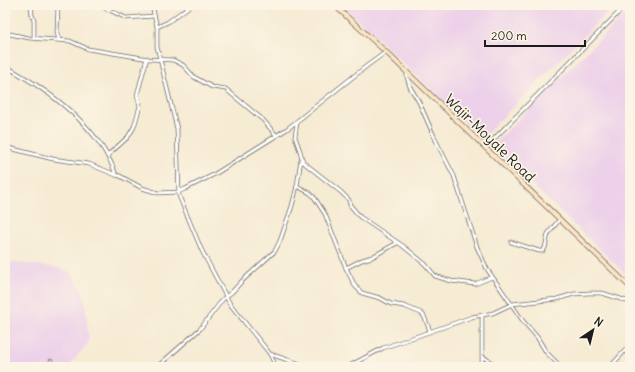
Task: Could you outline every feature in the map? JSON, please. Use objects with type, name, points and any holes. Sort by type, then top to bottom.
[{"type":"main road","name":"Wajir-Moyale Road","points":[[334,5],[407,72],[630,287]]},
{"type":"street","points":[[31,5],[34,20],[34,38]]},
{"type":"street","points":[[58,5],[57,33],[59,40]]},
{"type":"street","points":[[99,5],[126,18],[154,16]]},
{"type":"street","points":[[152,5],[157,27],[157,47],[177,129],[178,192],[202,251],[226,297],[237,315],[270,354],[276,367]]},
{"type":"street","points":[[157,27],[168,22],[191,5]]},
{"type":"street","points":[[485,148],[626,5]]},
{"type":"street","points":[[5,33],[34,38],[70,41],[88,49],[147,58],[173,60],[178,62],[194,77],[212,87],[226,89],[263,120],[276,135]]},
{"type":"street","points":[[5,147],[53,159],[89,164],[120,176],[142,188],[158,193],[178,192],[215,174],[298,122],[386,52]]},
{"type":"street","points":[[107,156],[128,137],[134,127],[140,106],[137,95],[147,58]]},
{"type":"street","points":[[5,66],[31,80],[66,107],[88,129],[107,156],[116,175]]},
{"type":"street","points":[[407,72],[410,87],[419,102],[437,143],[454,176],[478,247],[492,277],[523,321],[537,337],[546,352],[561,367]]},
{"type":"street","points":[[157,367],[200,329],[222,300],[275,251],[280,241],[297,186],[301,159],[295,137],[298,122]]},
{"type":"street","points":[[301,159],[305,164],[341,192],[349,200],[350,205],[360,217],[425,264],[435,276],[456,282],[475,284],[492,277]]},
{"type":"street","points":[[297,186],[310,193],[325,214],[346,268],[355,286],[362,293],[380,298],[391,304],[404,306],[418,311],[424,316],[430,331]]},
{"type":"street","points":[[511,242],[543,251],[548,234],[559,220]]},
{"type":"street","points":[[346,268],[372,257],[397,243]]},
{"type":"street","points":[[350,367],[351,365],[383,348],[472,317],[493,313],[512,304],[557,299],[574,294],[589,293],[602,293],[630,302]]},
{"type":"street","points":[[482,315],[482,367]]},
{"type":"street","points":[[610,367],[630,345]]},
{"type":"street","points":[[270,354],[309,367]]},
{"type":"street","points":[[483,357],[499,367]]},
{"type":"street","points":[[51,361],[53,367]]},
{"type":"shaded area","points":[[342,5],[615,5],[482,138]]},
{"type":"shaded area","points":[[630,9],[630,279],[492,146]]},
{"type":"shaded area","points":[[5,261],[59,268],[70,273],[84,293],[89,342],[68,367],[5,367]]}]
